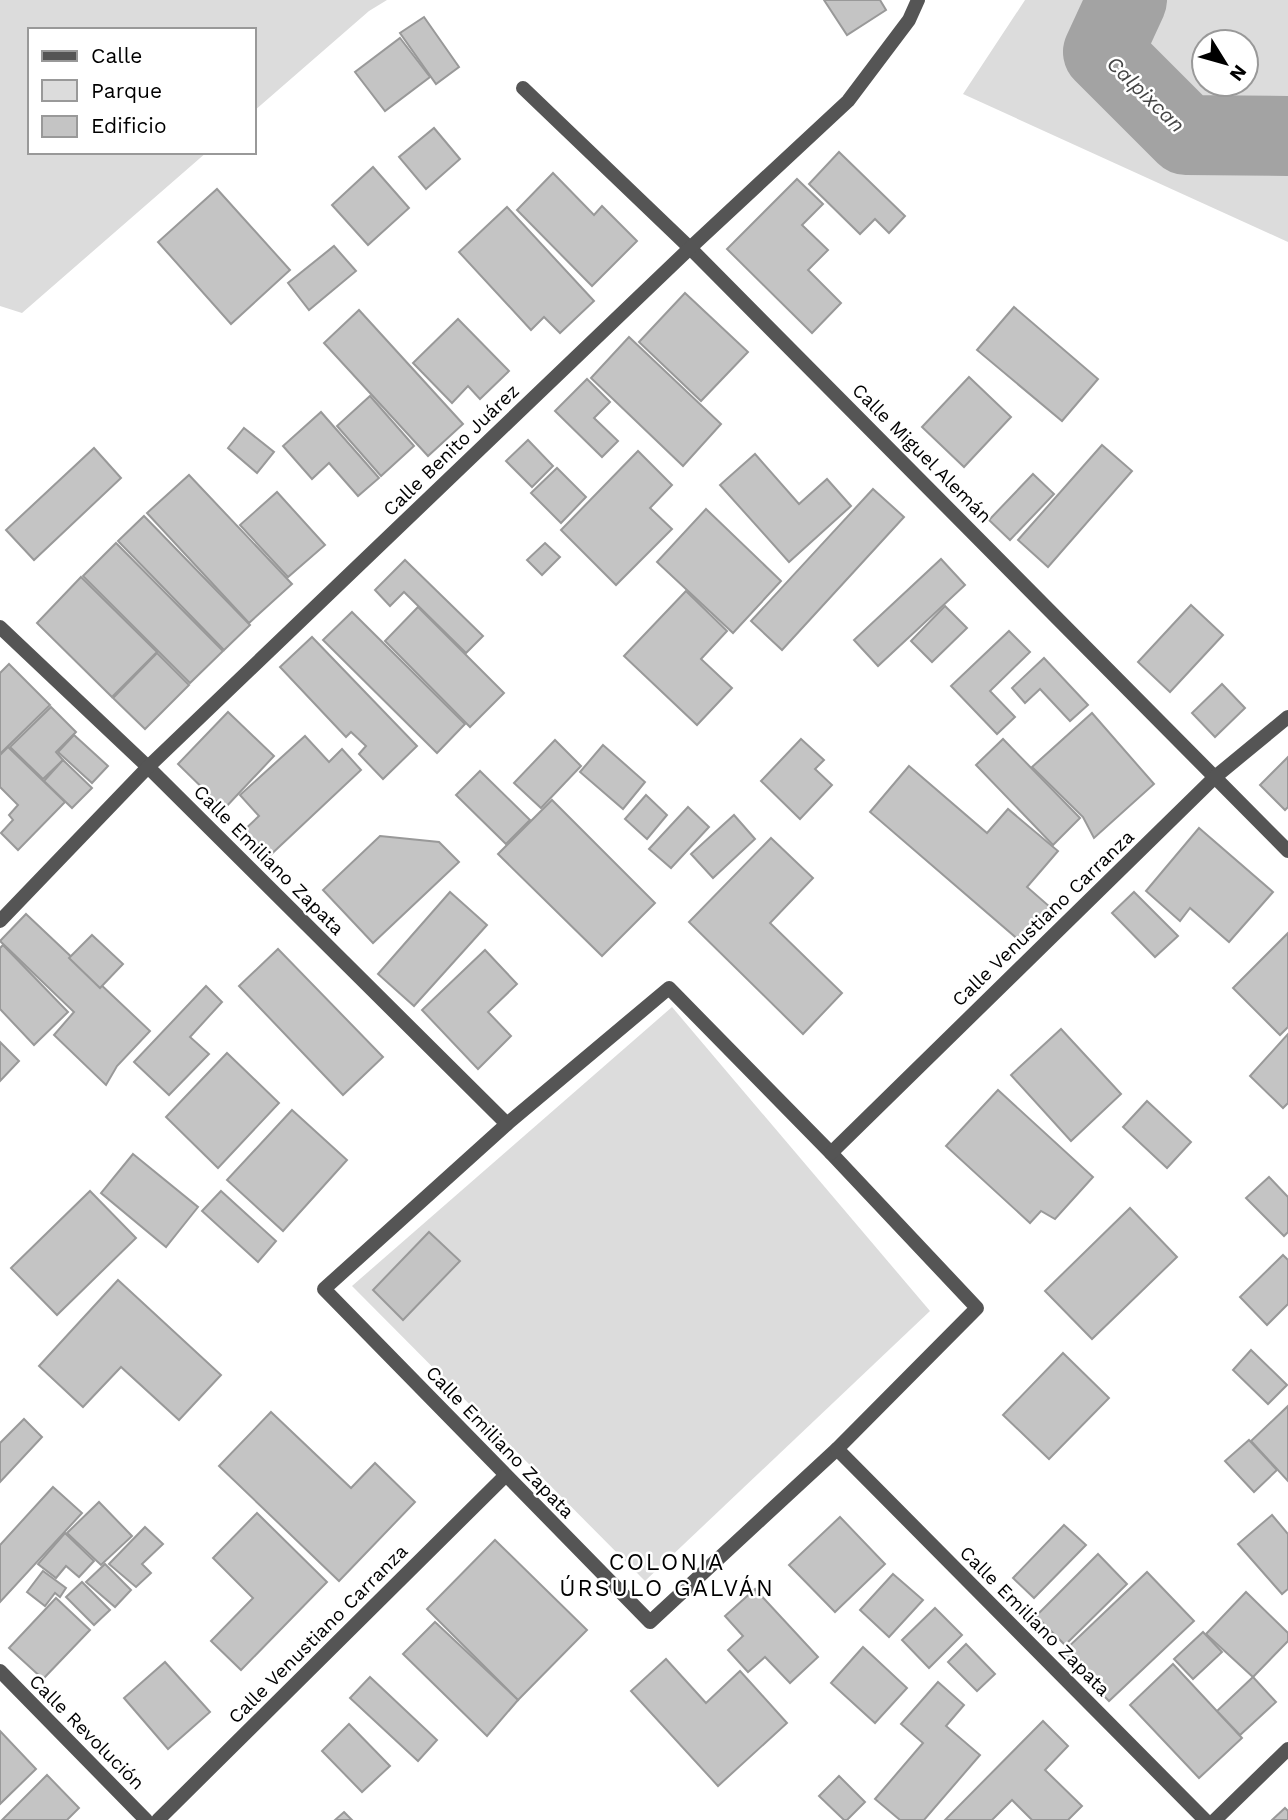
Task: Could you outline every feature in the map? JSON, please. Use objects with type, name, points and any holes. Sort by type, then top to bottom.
[{"type":"street","name":"Calle Benito Juárez","points":[[0,920],[148,767],[690,248],[848,102],[909,20],[918,0]]},
{"type":"street","name":"Calle Miguel Alemán","points":[[523,88],[690,248],[1288,851]]},
{"type":"street","name":"Calle Emiliano Zapata","points":[[0,627],[148,767],[507,1124],[324,1289],[650,1622],[837,1449],[1205,1820]]},
{"type":"street","name":"Calle Venustiano Carranza","points":[[831,1153],[1215,776],[1288,717]]},
{"type":"street","points":[[507,1124],[669,988],[977,1307],[837,1449]]},
{"type":"street","name":"Calle Venustiano Carranza","points":[[158,1820],[505,1476]]},
{"type":"street","name":"Calle Revolución","points":[[3,1680],[146,1820]]},
{"type":"street","points":[[1215,1820],[1288,1749]]},
{"type":"green space","points":[[0,0],[387,0],[369,11],[256,109],[256,28],[28,28],[28,154],[205,154],[22,313],[0,306]]},
{"type":"green space","points":[[1025,0],[1288,0],[1288,242],[963,94]]},
{"type":"green space","points":[[672,1007],[930,1311],[645,1581],[352,1286]]},
{"type":"building","points":[[824,0],[880,0],[886,10],[847,35]]},
{"type":"building","points":[[424,17],[459,67],[436,84],[400,33]]},
{"type":"building","points":[[400,38],[430,77],[385,111],[355,72]]},
{"type":"building","points":[[434,128],[460,159],[426,189],[399,157]]},
{"type":"building","points":[[839,152],[905,216],[889,233],[875,219],[860,234],[809,184]]},
{"type":"building","points":[[373,167],[409,208],[368,245],[332,205]]},
{"type":"building","points":[[553,173],[594,215],[602,206],[637,241],[592,286],[517,210]]},
{"type":"building","points":[[797,179],[823,204],[802,225],[828,250],[808,270],[841,303],[812,333],[727,249]]},
{"type":"building","points":[[217,189],[290,270],[231,324],[158,242]]},
{"type":"building","points":[[507,207],[594,301],[560,333],[544,317],[531,330],[459,252]]},
{"type":"building","points":[[334,246],[356,271],[309,310],[288,283]]},
{"type":"building","points":[[685,293],[748,352],[701,401],[639,342]]},
{"type":"building","points":[[1014,307],[1098,379],[1062,421],[977,350]]},
{"type":"building","points":[[359,310],[463,424],[428,456],[324,343]]},
{"type":"building","points":[[458,319],[509,371],[480,399],[468,386],[452,403],[413,363]]},
{"type":"building","points":[[629,337],[721,424],[683,466],[591,378]]},
{"type":"building","points":[[969,377],[1011,417],[964,467],[922,427]]},
{"type":"building","points":[[587,379],[610,402],[594,418],[618,441],[602,457],[555,411]]},
{"type":"building","points":[[370,396],[414,446],[381,476],[337,426]]},
{"type":"building","points":[[321,412],[379,478],[358,496],[329,463],[312,479],[283,446]]},
{"type":"building","points":[[244,428],[274,452],[257,473],[228,448]]},
{"type":"building","points":[[528,440],[553,466],[532,487],[506,461]]},
{"type":"building","points":[[1102,445],[1132,471],[1048,567],[1018,540]]},
{"type":"building","points":[[94,448],[121,478],[34,560],[6,530]]},
{"type":"building","points":[[638,451],[672,485],[650,508],[672,529],[616,585],[561,530]]},
{"type":"building","points":[[755,454],[799,504],[827,479],[851,506],[789,562],[720,485]]},
{"type":"building","points":[[557,468],[586,497],[561,523],[531,493]]},
{"type":"building","points":[[1033,474],[1054,494],[1010,540],[989,520]]},
{"type":"building","points":[[189,475],[292,584],[249,623],[147,513]]},
{"type":"building","points":[[873,489],[904,517],[782,650],[751,621]]},
{"type":"building","points":[[277,492],[325,545],[288,577],[240,525]]},
{"type":"building","points":[[706,509],[781,581],[733,633],[657,562]]},
{"type":"building","points":[[144,516],[250,625],[224,650],[118,541]]},
{"type":"building","points":[[116,543],[223,651],[190,683],[83,576]]},
{"type":"building","points":[[545,543],[560,557],[542,575],[527,560]]},
{"type":"building","points":[[941,559],[965,585],[878,666],[854,640]]},
{"type":"building","points":[[405,560],[483,636],[466,653],[404,592],[390,606],[375,590]]},
{"type":"building","points":[[81,577],[157,652],[112,697],[37,623]]},
{"type":"building","points":[[686,591],[727,631],[701,659],[732,688],[697,725],[624,656]]},
{"type":"building","points":[[1191,605],[1223,635],[1170,692],[1138,662]]},
{"type":"building","points":[[945,606],[967,628],[932,662],[911,641]]},
{"type":"building","points":[[418,607],[504,693],[470,727],[385,641]]},
{"type":"building","points":[[352,612],[465,724],[437,753],[323,640]]},
{"type":"building","points":[[1009,631],[1030,652],[990,691],[1015,717],[997,734],[951,686]]},
{"type":"building","points":[[312,637],[417,746],[383,779],[359,754],[366,746],[351,732],[346,737],[280,667]]},
{"type":"building","points":[[157,653],[189,685],[145,729],[113,698]]},
{"type":"building","points":[[1044,658],[1088,705],[1070,721],[1040,689],[1025,703],[1012,688]]},
{"type":"building","points":[[9,664],[50,705],[0,754],[0,673]]},
{"type":"building","points":[[1222,684],[1245,708],[1215,737],[1192,713]]},
{"type":"building","points":[[51,707],[76,732],[56,752],[63,760],[43,779],[10,747]]},
{"type":"building","points":[[228,712],[274,756],[224,809],[178,764]]},
{"type":"building","points":[[1092,713],[1154,784],[1094,838],[1083,817],[1032,767]]},
{"type":"building","points":[[74,735],[108,766],[92,783],[58,752]]},
{"type":"building","points":[[305,736],[329,762],[342,749],[361,770],[264,861],[240,834],[259,816],[240,795]]},
{"type":"building","points":[[801,739],[824,760],[815,769],[832,785],[800,819],[761,781]]},
{"type":"building","points":[[1003,739],[1080,818],[1053,845],[976,765]]},
{"type":"building","points":[[555,740],[581,766],[541,808],[514,783]]},
{"type":"building","points":[[603,745],[645,782],[623,809],[580,772]]},
{"type":"building","points":[[8,747],[65,802],[18,850],[1,833],[13,820],[9,815],[18,805],[0,787],[0,755]]},
{"type":"building","points":[[1288,757],[1288,807],[1285,810],[1260,785]]},
{"type":"building","points":[[63,760],[92,788],[72,808],[44,781]]},
{"type":"building","points":[[909,766],[987,833],[1008,809],[1058,851],[1027,887],[1050,907],[1021,942],[870,812]]},
{"type":"building","points":[[480,771],[530,820],[506,844],[456,795]]},
{"type":"building","points":[[646,795],[667,815],[647,839],[625,819]]},
{"type":"building","points":[[552,800],[655,903],[602,956],[498,854]]},
{"type":"building","points":[[688,807],[709,827],[671,868],[649,849]]},
{"type":"building","points":[[734,815],[755,839],[713,878],[691,854]]},
{"type":"building","points":[[1199,828],[1273,892],[1229,942],[1190,908],[1180,921],[1146,891]]},
{"type":"building","points":[[380,836],[439,842],[459,862],[373,943],[323,890]]},
{"type":"building","points":[[771,838],[813,878],[770,923],[842,993],[803,1034],[689,922]]},
{"type":"building","points":[[450,892],[487,925],[414,1006],[378,974]]},
{"type":"building","points":[[1134,892],[1178,936],[1155,957],[1112,913]]},
{"type":"building","points":[[26,914],[150,1031],[117,1066],[106,1085],[54,1035],[74,1012],[0,941]]},
{"type":"building","points":[[1288,933],[1288,1027],[1280,1035],[1233,988]]},
{"type":"building","points":[[92,935],[123,964],[100,988],[69,958]]},
{"type":"building","points":[[3,945],[68,1012],[34,1045],[0,1009],[0,948]]},
{"type":"building","points":[[278,949],[383,1057],[343,1095],[239,986]]},
{"type":"building","points":[[485,950],[517,984],[488,1012],[511,1036],[478,1069],[422,1010]]},
{"type":"building","points":[[206,986],[222,1002],[190,1037],[209,1054],[169,1095],[134,1062]]},
{"type":"building","points":[[1061,1029],[1121,1094],[1071,1141],[1011,1075]]},
{"type":"building","points":[[1288,1034],[1288,1103],[1283,1108],[1250,1076]]},
{"type":"building","points":[[0,1042],[19,1061],[0,1081]]},
{"type":"building","points":[[227,1053],[279,1103],[218,1168],[166,1117]]},
{"type":"building","points":[[998,1090],[1093,1177],[1055,1219],[1041,1211],[1030,1223],[946,1146]]},
{"type":"building","points":[[1147,1101],[1191,1142],[1167,1168],[1123,1127]]},
{"type":"building","points":[[292,1110],[347,1160],[283,1231],[227,1180]]},
{"type":"building","points":[[133,1154],[198,1207],[166,1247],[101,1193]]},
{"type":"building","points":[[1269,1177],[1288,1197],[1288,1232],[1284,1236],[1246,1198]]},
{"type":"building","points":[[90,1191],[136,1238],[57,1315],[11,1268]]},
{"type":"building","points":[[221,1191],[276,1241],[258,1262],[202,1211]]},
{"type":"building","points":[[1130,1208],[1177,1257],[1092,1339],[1045,1291]]},
{"type":"building","points":[[429,1232],[460,1261],[403,1320],[373,1290]]},
{"type":"building","points":[[1283,1255],[1288,1260],[1288,1304],[1267,1325],[1240,1297]]},
{"type":"building","points":[[118,1280],[221,1375],[179,1420],[121,1367],[83,1407],[39,1366]]},
{"type":"building","points":[[1251,1350],[1287,1385],[1268,1404],[1233,1370]]},
{"type":"building","points":[[1063,1353],[1109,1398],[1049,1459],[1003,1415]]},
{"type":"building","points":[[1288,1406],[1288,1481],[1251,1441]]},
{"type":"building","points":[[271,1412],[351,1488],[375,1463],[415,1502],[339,1581],[219,1466]]},
{"type":"building","points":[[24,1419],[42,1437],[0,1482],[0,1443]]},
{"type":"building","points":[[1249,1440],[1277,1470],[1254,1492],[1225,1461]]},
{"type":"building","points":[[53,1487],[82,1513],[0,1602],[0,1545]]},
{"type":"building","points":[[99,1502],[132,1536],[101,1565],[67,1533]]},
{"type":"building","points":[[257,1513],[327,1582],[241,1670],[211,1641],[253,1598],[213,1558]]},
{"type":"building","points":[[1272,1515],[1288,1534],[1288,1589],[1282,1594],[1238,1544]]},
{"type":"building","points":[[840,1517],[885,1564],[835,1612],[789,1565]]},
{"type":"building","points":[[1064,1525],[1086,1545],[1034,1598],[1013,1578]]},
{"type":"building","points":[[145,1527],[163,1544],[142,1564],[151,1573],[136,1587],[109,1564]]},
{"type":"building","points":[[65,1533],[94,1561],[79,1577],[66,1566],[56,1578],[38,1564]]},
{"type":"building","points":[[495,1540],[587,1630],[518,1700],[427,1609]]},
{"type":"building","points":[[1098,1554],[1127,1584],[1065,1645],[1036,1616]]},
{"type":"building","points":[[105,1564],[131,1590],[115,1607],[86,1582]]},
{"type":"building","points":[[43,1571],[66,1588],[60,1597],[55,1593],[45,1606],[27,1592]]},
{"type":"building","points":[[1147,1572],[1194,1621],[1109,1701],[1062,1653]]},
{"type":"building","points":[[893,1574],[923,1600],[889,1637],[860,1610]]},
{"type":"building","points":[[82,1582],[110,1610],[94,1625],[66,1597]]},
{"type":"building","points":[[755,1589],[818,1657],[790,1683],[765,1657],[748,1672],[728,1650],[743,1636],[725,1616]]},
{"type":"building","points":[[1246,1592],[1288,1633],[1288,1641],[1253,1677],[1206,1634]]},
{"type":"building","points":[[56,1598],[90,1630],[43,1679],[9,1648]]},
{"type":"building","points":[[935,1608],[962,1635],[929,1668],[902,1640]]},
{"type":"building","points":[[435,1622],[518,1700],[487,1736],[403,1654]]},
{"type":"building","points":[[1203,1632],[1222,1652],[1193,1679],[1174,1659]]},
{"type":"building","points":[[966,1644],[995,1674],[977,1691],[948,1662]]},
{"type":"building","points":[[863,1647],[907,1688],[875,1723],[831,1683]]},
{"type":"building","points":[[666,1659],[706,1703],[740,1671],[787,1723],[718,1786],[631,1691]]},
{"type":"building","points":[[165,1662],[210,1712],[168,1749],[124,1698]]},
{"type":"building","points":[[1173,1664],[1242,1738],[1199,1778],[1130,1705]]},
{"type":"building","points":[[370,1677],[437,1740],[418,1761],[350,1698]]},
{"type":"building","points":[[1253,1677],[1276,1702],[1240,1735],[1217,1711]]},
{"type":"building","points":[[938,1682],[964,1705],[946,1726],[980,1755],[924,1820],[900,1820],[875,1799],[923,1743],[901,1724]]},
{"type":"building","points":[[1043,1721],[1068,1746],[1045,1770],[1082,1806],[1068,1820],[1032,1820],[1012,1800],[992,1820],[945,1820]]},
{"type":"building","points":[[349,1724],[390,1766],[362,1792],[322,1751]]},
{"type":"building","points":[[0,1731],[36,1769],[0,1804]]},
{"type":"building","points":[[47,1775],[79,1808],[67,1820],[2,1820]]},
{"type":"building","points":[[839,1776],[865,1802],[847,1820],[819,1796]]},
{"type":"building","points":[[1285,1808],[1288,1811],[1288,1820],[1272,1820]]},
{"type":"building","points":[[344,1812],[352,1820],[335,1820]]},
{"type":"waterway","name":"Calpixcan","points":[[1127,0],[1103,52],[1186,135],[1288,136]]},
{"type":"district","name":"COLONIA ÚRSULO GALVÁN","points":[[667,1575]]}]
